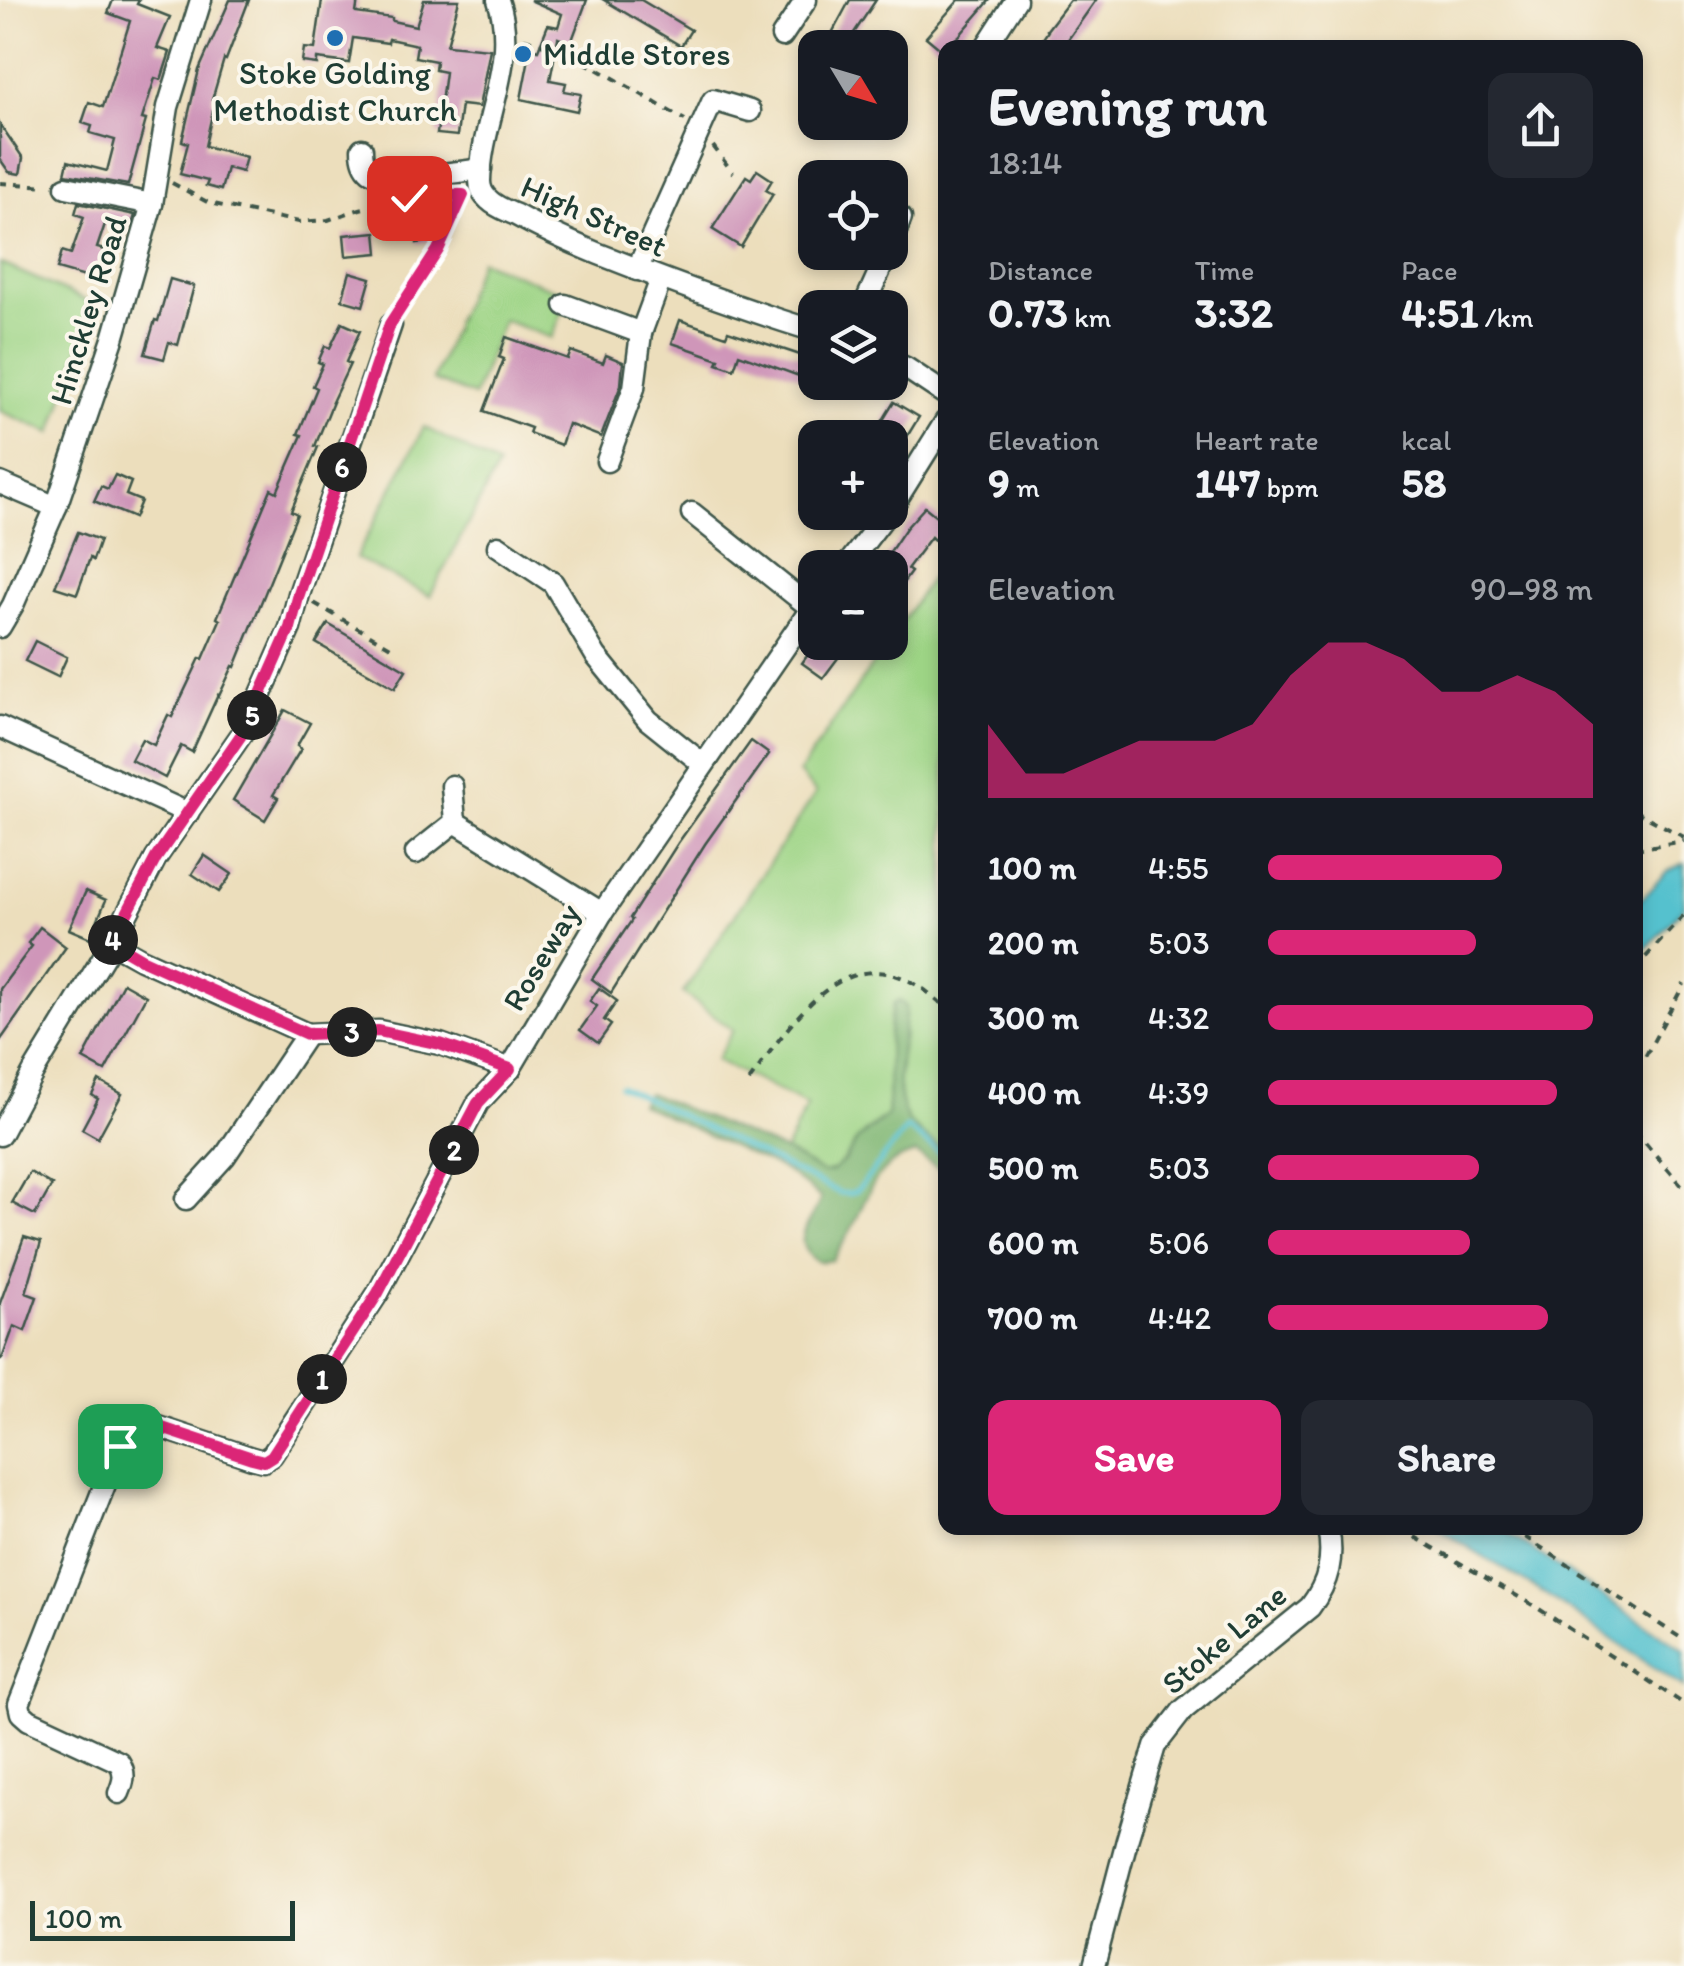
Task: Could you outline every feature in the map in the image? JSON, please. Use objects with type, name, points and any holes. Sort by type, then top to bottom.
[{"type":"street","name":"Hinckley Road","points":[[0,627],[56,506],[113,339],[152,204],[168,108],[201,0]]},
{"type":"street","name":"High Street","points":[[498,0],[505,35],[480,186],[490,201],[559,238],[637,270],[798,326]]},
{"type":"street","points":[[782,36],[806,0]]},
{"type":"street","points":[[990,40],[1016,0]]},
{"type":"street","points":[[637,270],[713,100],[750,111]]},
{"type":"street","points":[[362,149],[362,160],[371,172],[384,176],[481,169]]},
{"type":"street","points":[[66,187],[152,204]]},
{"type":"street","points":[[607,461],[634,388],[641,333],[662,279]]},
{"type":"street","points":[[565,305],[641,333]]},
{"type":"street","points":[[0,1135],[156,858],[246,728],[290,628],[390,324]]},
{"type":"street","points":[[908,369],[938,389]]},
{"type":"street","points":[[908,481],[938,433]]},
{"type":"street","points":[[0,483],[56,506]]},
{"type":"street","points":[[690,511],[798,594]]},
{"type":"street","points":[[859,550],[874,530]]},
{"type":"street","points":[[498,546],[553,583],[596,656],[648,720],[704,764]]},
{"type":"street","name":"Roseway","points":[[119,1793],[124,1769],[119,1762],[28,1720],[18,1704],[129,1430],[144,1422],[264,1461],[272,1456],[378,1293],[478,1103],[510,1069],[602,913],[798,628]]},
{"type":"street","points":[[0,728],[188,813]]},
{"type":"street","points":[[452,786],[455,822]]},
{"type":"street","points":[[455,822],[602,913]]},
{"type":"street","points":[[416,852],[455,822]]},
{"type":"street","points":[[112,942],[141,959],[307,1034],[378,1031],[440,1044],[510,1069]]},
{"type":"street","points":[[186,1200],[225,1156],[307,1034]]},
{"type":"street","name":"Stoke Lane","points":[[1094,1966],[1155,1746],[1184,1710],[1310,1607],[1328,1576],[1332,1557],[1329,1535]]},
{"type":"path","points":[[505,35],[546,45],[581,60],[701,128],[734,173]]},
{"type":"path","points":[[157,175],[210,202],[299,222],[328,220],[421,196]]},
{"type":"path","points":[[0,183],[66,187]]},
{"type":"path","points":[[390,324],[438,250],[463,195],[433,194]]},
{"type":"path","points":[[299,594],[396,650]]},
{"type":"path","points":[[1643,816],[1684,839]]},
{"type":"path","points":[[1643,847],[1684,839]]},
{"type":"path","points":[[1643,960],[1684,915]]},
{"type":"path","points":[[749,1081],[801,1015],[827,988],[846,977],[866,972],[910,979],[938,1001]]},
{"type":"path","points":[[1643,1059],[1684,984]]},
{"type":"path","points":[[1643,1139],[1684,1188]]},
{"type":"path","points":[[1412,1535],[1536,1606],[1684,1704]]},
{"type":"path","points":[[1521,1535],[1684,1640]]},
{"type":"green space","points":[[480,260],[569,295],[552,338],[503,320],[474,396],[433,380]]},
{"type":"green space","points":[[0,263],[94,304],[52,433],[0,411]]},
{"type":"green space","points":[[424,427],[498,466],[430,596],[356,558]]},
{"type":"green space","points":[[938,567],[938,1147],[915,1129],[903,1110],[899,1078],[904,1033],[890,1018],[887,1116],[862,1135],[840,1164],[823,1173],[785,1151],[807,1105],[716,1060],[733,1030],[683,993],[816,793],[799,773],[875,660],[908,660],[908,612]]},
{"type":"green space","points":[[900,1001],[906,1007],[898,1079],[902,1107],[911,1124],[938,1147],[938,1168],[916,1153],[892,1163],[870,1189],[833,1260],[819,1262],[804,1248],[804,1232],[821,1198],[786,1171],[640,1104],[648,1093],[785,1151],[823,1173],[832,1171],[845,1160],[857,1140],[887,1116],[889,1031],[894,1003]]},
{"type":"water","points":[[1684,863],[1684,907],[1643,952],[1643,897],[1667,871]]},
{"type":"water","points":[[1448,1535],[1511,1535],[1684,1650],[1684,1688],[1547,1595]]},
{"type":"building","points":[[113,0],[139,0],[137,4],[170,17],[157,48],[170,52],[161,80],[155,78],[142,119],[146,120],[128,185],[65,174],[68,161],[107,171],[115,140],[90,133],[92,126],[82,123],[89,102],[103,107],[130,21],[108,13]]},
{"type":"building","points":[[230,0],[249,0],[224,59],[205,146],[246,157],[242,172],[227,168],[221,190],[206,186],[208,181],[180,174],[188,143],[182,141],[199,70]]},
{"type":"building","points":[[322,0],[358,0],[356,13],[416,26],[424,0],[459,0],[447,45],[490,49],[479,107],[461,105],[457,136],[437,134],[445,72],[435,70],[436,61],[415,57],[417,45],[353,38],[349,63],[317,59],[317,64],[302,62],[304,48],[315,49]]},
{"type":"building","points":[[530,0],[587,0],[571,43],[558,38],[550,80],[566,83],[564,91],[581,94],[577,111],[521,99],[531,48],[538,50],[548,25],[558,27],[562,14]]},
{"type":"building","points":[[604,0],[641,0],[691,30],[681,46]]},
{"type":"building","points":[[850,0],[876,0],[856,30],[834,30]]},
{"type":"building","points":[[959,0],[990,0],[954,40],[938,40],[938,47],[926,37]]},
{"type":"building","points":[[1070,0],[1096,0],[1068,40],[1042,40]]},
{"type":"building","points":[[0,124],[23,158],[20,174],[9,172],[0,159]]},
{"type":"building","points":[[757,170],[772,180],[766,190],[773,194],[741,247],[712,229],[746,176],[751,179]]},
{"type":"building","points":[[78,203],[135,215],[132,225],[107,218],[97,248],[108,251],[99,281],[57,269],[62,251],[71,254],[84,217],[75,214]]},
{"type":"building","points":[[433,209],[438,240],[417,243],[413,212]]},
{"type":"building","points":[[376,232],[378,253],[346,256],[344,235]]},
{"type":"building","points":[[350,272],[371,278],[363,306],[342,300]]},
{"type":"building","points":[[170,279],[194,286],[178,345],[169,342],[164,359],[145,354]]},
{"type":"building","points":[[680,320],[726,336],[728,331],[798,354],[798,376],[739,354],[734,369],[717,363],[719,359],[672,343]]},
{"type":"building","points":[[342,323],[360,331],[291,511],[297,514],[235,667],[192,752],[181,746],[165,778],[131,760],[142,739],[154,745],[200,658],[203,659],[271,489],[277,492],[302,435],[298,434],[323,364],[318,362]]},
{"type":"building","points":[[506,337],[568,359],[571,351],[603,363],[606,355],[623,362],[621,385],[601,437],[568,424],[561,445],[529,433],[531,428],[484,411],[504,359],[499,357]]},
{"type":"building","points":[[894,402],[919,417],[908,435],[908,420],[883,420]]},
{"type":"building","points":[[115,475],[131,482],[126,495],[141,501],[134,518],[94,501],[101,486],[108,489]]},
{"type":"building","points":[[925,507],[938,517],[938,535],[934,540],[931,537],[908,568],[908,550],[891,550]]},
{"type":"building","points":[[78,532],[100,540],[77,594],[55,587]]},
{"type":"building","points":[[328,624],[406,670],[395,688],[316,643]]},
{"type":"building","points":[[35,641],[67,657],[58,677],[25,661]]},
{"type":"building","points":[[804,660],[836,660],[823,678],[802,663]]},
{"type":"building","points":[[285,710],[310,723],[297,746],[301,749],[273,795],[278,798],[265,820],[233,800]]},
{"type":"building","points":[[751,741],[769,754],[705,844],[611,993],[592,979],[678,843]]},
{"type":"building","points":[[204,855],[232,874],[219,892],[192,874]]},
{"type":"building","points":[[86,891],[106,900],[90,938],[69,929]]},
{"type":"building","points":[[40,927],[66,947],[0,1041],[0,989],[32,946],[28,943]]},
{"type":"building","points":[[123,983],[146,996],[105,1071],[83,1059]]},
{"type":"building","points":[[599,988],[617,1001],[604,1020],[611,1025],[598,1043],[580,1030],[597,1006],[590,1001]]},
{"type":"building","points":[[99,1081],[122,1094],[98,1138],[82,1129],[98,1099],[92,1095]]},
{"type":"building","points":[[30,1172],[52,1185],[35,1215],[12,1203]]},
{"type":"building","points":[[24,1237],[41,1242],[26,1293],[37,1297],[25,1331],[14,1326],[0,1359],[0,1303]]},
{"type":"waterway","points":[[620,1086],[840,1193],[857,1191],[907,1128],[938,1152]]},
{"type":"place","name":"Stoke Golding Methodist Church","points":[[335,38]]},
{"type":"place","name":"Middle Stores","points":[[523,54]]},
{"type":"route","points":[[120,1446],[129,1430],[144,1422],[252,1458],[264,1461],[272,1456],[378,1293],[478,1103],[510,1069],[440,1044],[378,1031],[307,1034],[141,959],[112,942],[156,858],[246,728],[290,628],[390,324],[438,250],[463,195],[409,198]]}]
